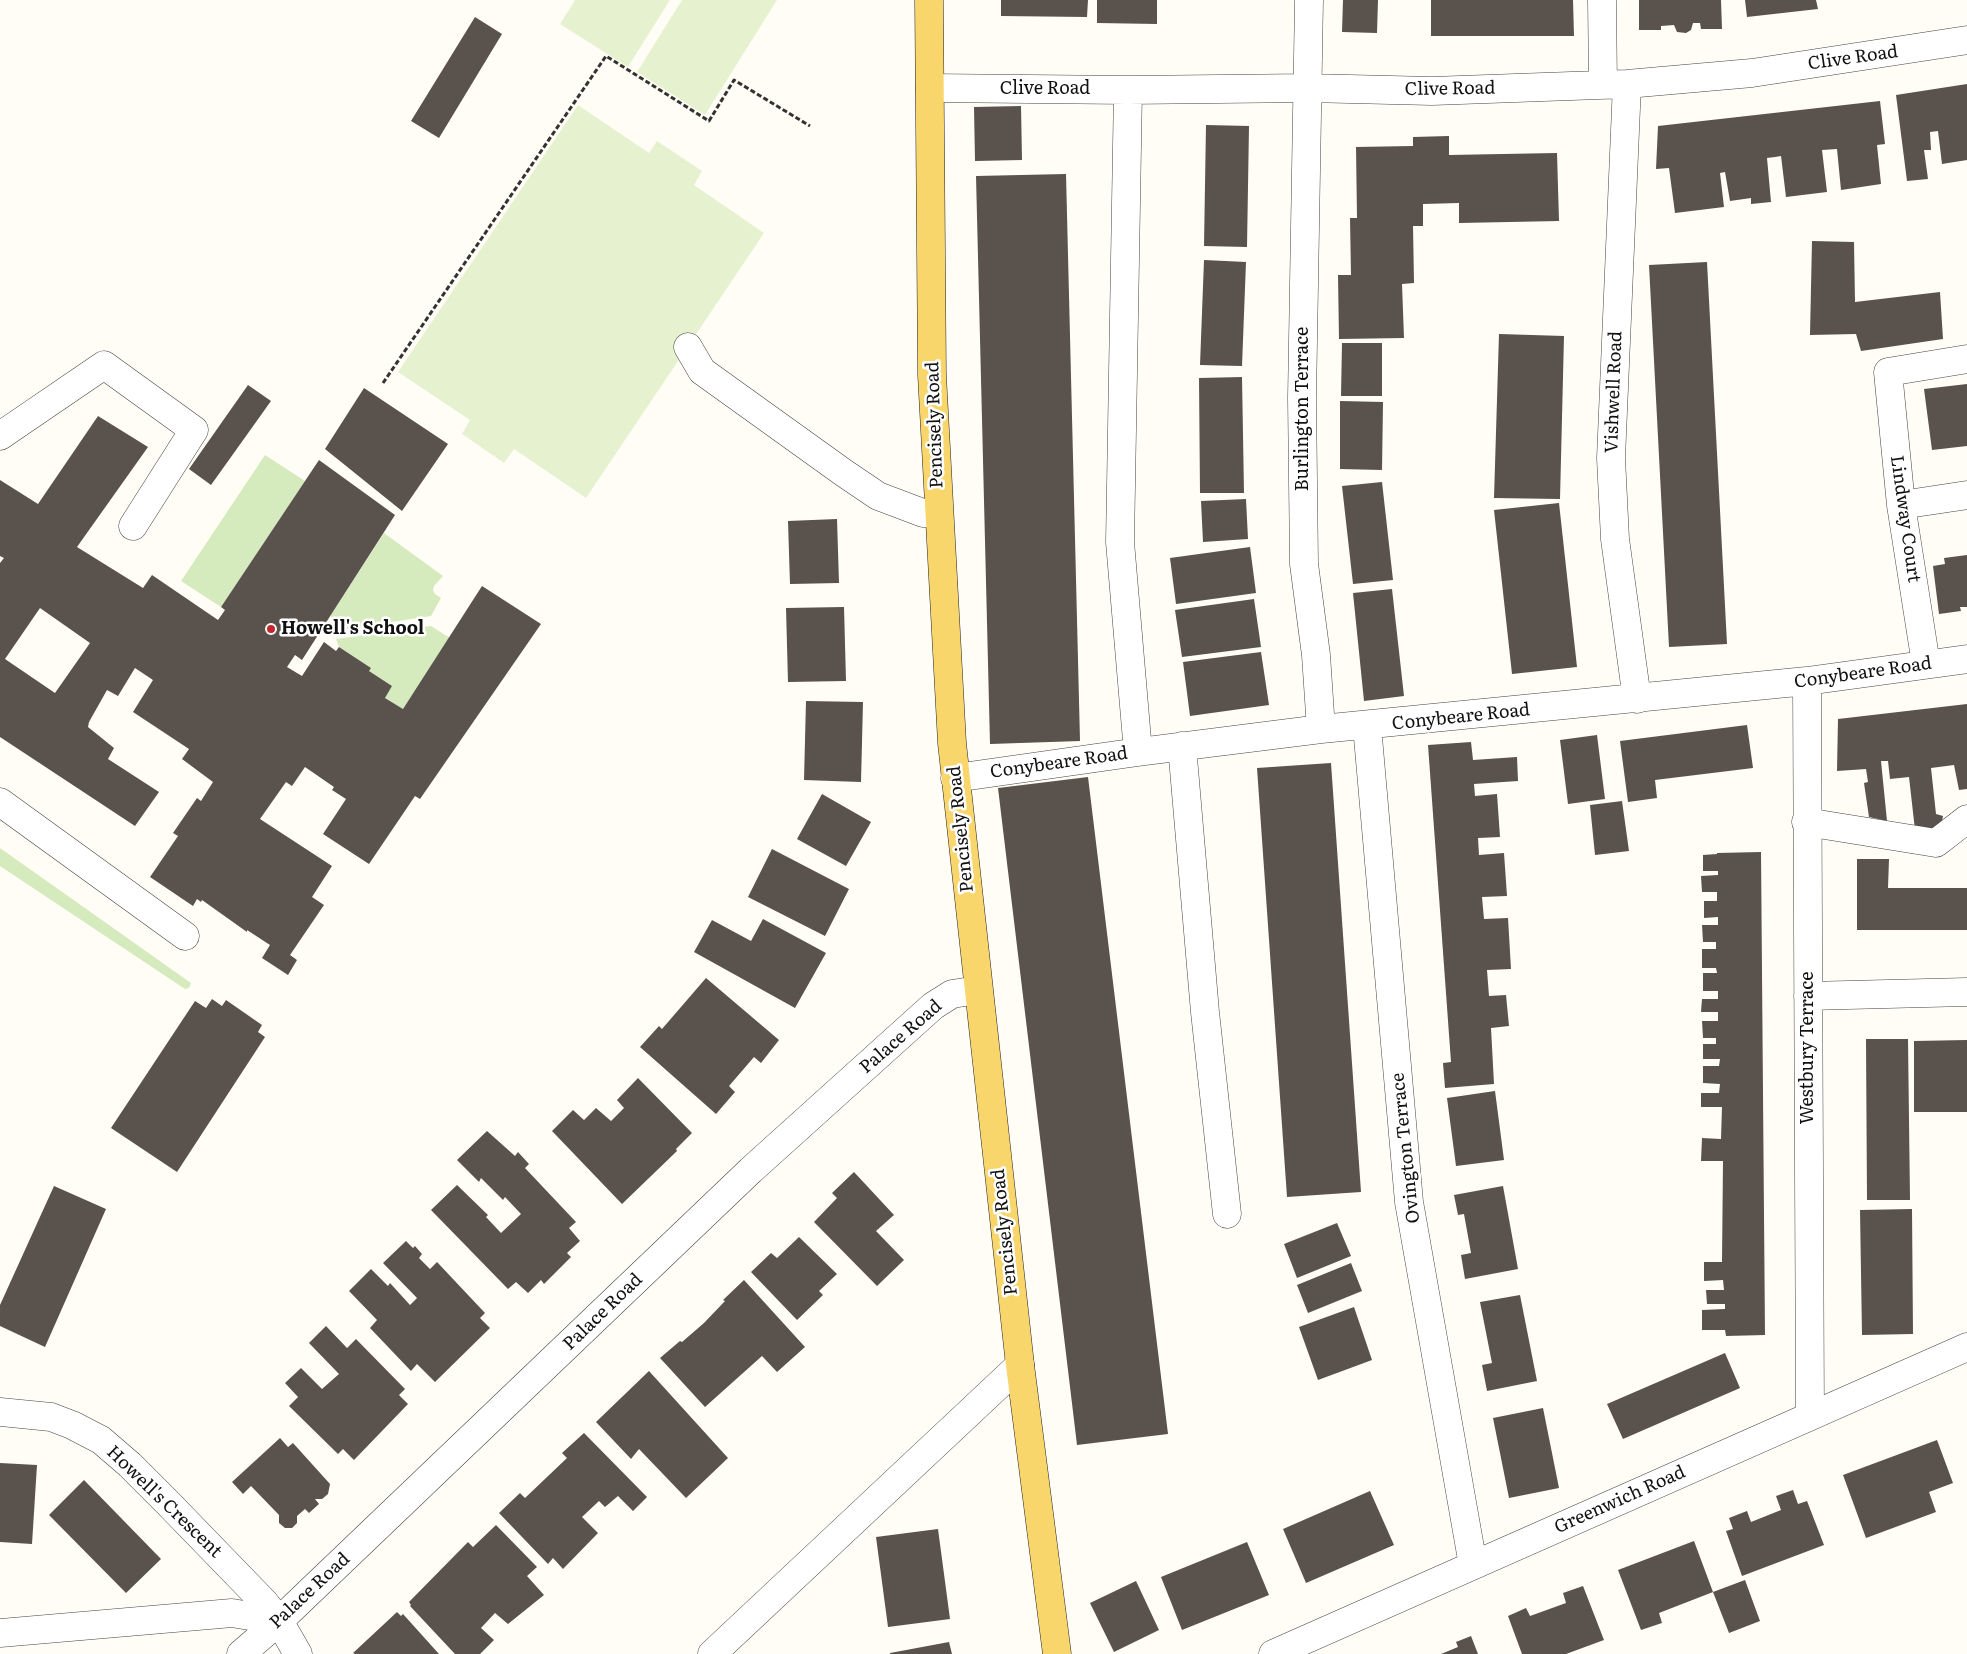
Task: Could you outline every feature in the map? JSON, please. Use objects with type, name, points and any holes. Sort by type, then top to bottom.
[{"type":"main road","name":"Pencisely Road","points":[[929,0],[932,375],[955,778],[1020,1365],[1057,1654]]},
{"type":"street","name":"Burlington Terrace","points":[[1308,0],[1302,398],[1304,564],[1316,655],[1321,729]]},
{"type":"street","name":"Vishwell Road","points":[[1602,0],[1615,84],[1611,458],[1615,539],[1637,699]]},
{"type":"street","name":"Clive Road","points":[[930,88],[1128,90],[1308,88],[1432,91],[1615,84],[1752,73],[1967,40]]},
{"type":"street","points":[[1128,90],[1120,542],[1138,752]]},
{"type":"street","points":[[688,347],[702,371],[878,496],[923,513],[939,514]]},
{"type":"street","name":"Lindway Court","points":[[1926,664],[1901,505],[1888,372],[1967,359]]},
{"type":"street","points":[[0,436],[104,365],[194,430],[133,526]]},
{"type":"street","points":[[1901,505],[1967,496]]},
{"type":"street","name":"Conybeare Road","points":[[955,778],[1182,746],[1321,729],[1367,726],[1807,681],[1967,659]]},
{"type":"street","name":"Westbury Terrace","points":[[1807,681],[1806,822],[1810,1416]]},
{"type":"street","name":"Ovington Terrace","points":[[1367,726],[1409,1202],[1473,1565]]},
{"type":"street","points":[[1182,746],[1205,1012],[1227,1214]]},
{"type":"street","points":[[0,802],[185,936]]},
{"type":"street","points":[[1806,822],[1936,843],[1967,819]]},
{"type":"street","name":"Palace Road","points":[[241,1654],[279,1621],[752,1170],[911,1025],[933,1006],[952,994],[978,990]]},
{"type":"street","points":[[1808,996],[1967,992]]},
{"type":"street","name":"Greenwich Road","points":[[1273,1654],[1967,1347]]},
{"type":"street","points":[[712,1654],[1020,1365]]},
{"type":"street","name":"Howell's Crescent","points":[[0,1412],[51,1417],[72,1425],[101,1440],[130,1465],[264,1602],[279,1621],[298,1654]]},
{"type":"street","points":[[0,1633],[232,1612],[279,1621]]},
{"type":"path","points":[[383,383],[606,56],[709,121],[734,80],[810,126]]},
{"type":"green space","points":[[575,0],[670,0],[628,67],[560,24]]},
{"type":"green space","points":[[682,0],[777,0],[705,115],[637,72]]},
{"type":"green space","points":[[578,105],[649,153],[657,141],[702,171],[694,185],[764,233],[586,498],[514,449],[504,463],[462,434],[470,420],[398,372]]},
{"type":"green space","points":[[265,455],[305,481],[221,607],[181,581]]},
{"type":"green space","points":[[384,533],[443,576],[434,586],[433,590],[441,598],[431,616],[333,631],[331,615]]},
{"type":"green space","points":[[431,626],[450,638],[403,709],[385,698],[392,686],[369,671],[371,668],[339,647],[336,639]]},
{"type":"green space","points":[[0,848],[191,983],[189,988],[185,989],[0,866]]},
{"type":"building","points":[[1001,0],[1088,0],[1087,17],[1001,16]]},
{"type":"building","points":[[1097,0],[1157,0],[1157,24],[1097,23]]},
{"type":"building","points":[[1343,0],[1378,0],[1377,33],[1342,32]]},
{"type":"building","points":[[1431,0],[1573,0],[1574,36],[1431,36]]},
{"type":"building","points":[[1639,0],[1721,0],[1722,29],[1701,29],[1700,23],[1693,23],[1691,30],[1686,33],[1677,32],[1674,25],[1661,26],[1661,30],[1639,30]]},
{"type":"building","points":[[1745,0],[1816,0],[1818,9],[1747,17]]},
{"type":"building","points":[[475,17],[502,34],[439,138],[411,121]]},
{"type":"building","points":[[1967,84],[1967,160],[1942,164],[1938,131],[1930,132],[1931,150],[1924,150],[1928,179],[1907,181],[1896,95]]},
{"type":"building","points":[[1880,101],[1885,144],[1877,145],[1881,184],[1841,190],[1837,149],[1822,150],[1827,192],[1786,197],[1781,156],[1767,158],[1771,202],[1751,204],[1751,198],[1730,201],[1725,172],[1720,173],[1724,207],[1675,213],[1669,168],[1656,169],[1658,126]]},
{"type":"building","points":[[1021,106],[1022,160],[975,161],[974,107]]},
{"type":"building","points":[[1206,125],[1249,126],[1247,247],[1204,246]]},
{"type":"building","points":[[1449,136],[1449,155],[1557,153],[1559,221],[1459,223],[1459,203],[1423,204],[1423,226],[1413,226],[1414,283],[1402,284],[1404,338],[1339,339],[1338,275],[1351,275],[1350,218],[1357,218],[1356,147],[1413,146],[1413,137]]},
{"type":"building","points":[[1066,174],[1080,741],[990,744],[976,176]]},
{"type":"building","points":[[1812,241],[1854,242],[1855,302],[1940,292],[1943,339],[1861,351],[1856,334],[1810,335]]},
{"type":"building","points":[[1204,260],[1246,262],[1242,366],[1200,365]]},
{"type":"building","points":[[1707,262],[1727,644],[1669,647],[1649,265]]},
{"type":"building","points":[[1499,334],[1564,336],[1560,499],[1494,498]]},
{"type":"building","points":[[1342,343],[1382,343],[1382,396],[1341,396]]},
{"type":"building","points":[[1242,377],[1244,493],[1200,493],[1199,378]]},
{"type":"building","points":[[1967,384],[1967,446],[1932,450],[1924,389]]},
{"type":"building","points":[[248,385],[271,401],[211,485],[189,469]]},
{"type":"building","points":[[364,388],[448,444],[402,511],[325,449]]},
{"type":"building","points":[[1340,401],[1383,402],[1382,470],[1340,469]]},
{"type":"building","points":[[98,416],[148,447],[77,547],[143,588],[152,575],[218,620],[225,610],[221,607],[319,460],[395,515],[302,660],[295,655],[287,667],[302,676],[324,642],[336,651],[339,647],[371,668],[369,671],[392,686],[385,698],[403,709],[482,586],[541,624],[420,799],[415,796],[369,864],[323,834],[346,799],[332,790],[334,787],[305,767],[292,786],[286,782],[260,819],[332,866],[312,897],[324,905],[290,955],[297,960],[288,975],[262,958],[270,945],[247,930],[247,932],[202,900],[201,902],[197,899],[193,906],[150,877],[178,836],[173,833],[197,798],[201,801],[213,782],[182,759],[189,749],[133,712],[153,680],[135,668],[118,696],[107,690],[88,727],[114,748],[108,759],[159,792],[135,826],[0,737],[0,563],[4,558],[0,556],[0,480],[38,504]],"holes":[[[40,608],[90,643],[55,693],[5,659]]]},
{"type":"building","points":[[1382,482],[1393,580],[1353,584],[1342,486]]},
{"type":"building","points":[[1246,499],[1248,539],[1203,542],[1201,501]]},
{"type":"building","points":[[1559,503],[1577,667],[1512,674],[1494,510]]},
{"type":"building","points":[[837,519],[839,583],[790,584],[788,521]]},
{"type":"building","points":[[1250,547],[1256,593],[1176,604],[1170,558]]},
{"type":"building","points":[[1967,555],[1967,607],[1960,607],[1961,611],[1939,614],[1933,566],[1945,564],[1944,558]]},
{"type":"building","points":[[1392,589],[1404,696],[1364,701],[1353,593]]},
{"type":"building","points":[[1254,599],[1261,647],[1182,657],[1175,610]]},
{"type":"building","points":[[844,607],[846,681],[788,682],[786,608]]},
{"type":"building","points":[[1261,652],[1269,705],[1190,716],[1183,662]]},
{"type":"building","points":[[806,701],[863,702],[861,782],[804,780]]},
{"type":"building","points":[[1967,704],[1967,789],[1959,790],[1954,765],[1931,768],[1936,814],[1943,816],[1939,836],[1915,830],[1909,777],[1890,779],[1888,761],[1881,761],[1887,821],[1869,817],[1864,783],[1868,782],[1866,769],[1837,771],[1838,719]]},
{"type":"building","points":[[1747,725],[1753,768],[1655,780],[1657,798],[1628,802],[1620,741]]},
{"type":"building","points":[[1597,735],[1605,799],[1568,804],[1560,740]]},
{"type":"building","points":[[1471,742],[1473,760],[1517,757],[1518,781],[1474,784],[1475,796],[1497,794],[1500,837],[1478,838],[1479,855],[1504,853],[1507,896],[1482,897],[1484,919],[1508,918],[1511,969],[1487,970],[1489,996],[1506,995],[1509,1026],[1491,1028],[1494,1084],[1445,1088],[1443,1063],[1451,1062],[1428,745]]},
{"type":"building","points":[[1331,763],[1361,1192],[1287,1197],[1257,768]]},
{"type":"building","points":[[1088,777],[1168,1434],[1077,1445],[998,788]]},
{"type":"building","points":[[822,794],[871,822],[846,866],[797,839]]},
{"type":"building","points":[[1622,801],[1629,851],[1595,855],[1590,805]]},
{"type":"building","points":[[772,849],[849,889],[825,936],[748,897]]},
{"type":"building","points":[[1761,852],[1765,1335],[1726,1336],[1725,1330],[1702,1330],[1702,1310],[1725,1309],[1725,1304],[1707,1304],[1706,1290],[1724,1290],[1723,1280],[1704,1281],[1704,1262],[1722,1262],[1723,1161],[1701,1161],[1702,1138],[1721,1139],[1722,1107],[1701,1107],[1701,1093],[1719,1093],[1720,1084],[1703,1083],[1703,1066],[1719,1066],[1720,1059],[1703,1059],[1703,1044],[1716,1044],[1716,1038],[1703,1038],[1702,1021],[1718,1021],[1718,1012],[1701,1012],[1702,999],[1718,999],[1718,991],[1703,991],[1703,973],[1717,973],[1716,968],[1702,968],[1702,949],[1716,949],[1716,942],[1703,942],[1702,925],[1718,925],[1718,917],[1704,918],[1704,901],[1717,901],[1717,892],[1702,892],[1701,876],[1718,875],[1718,871],[1703,871],[1703,855]]},
{"type":"building","points":[[1857,859],[1889,859],[1888,888],[1967,888],[1967,930],[1857,930]]},
{"type":"building","points":[[763,919],[826,953],[795,1008],[694,952],[712,920],[751,941]]},
{"type":"building","points":[[706,978],[779,1040],[761,1063],[754,1057],[729,1086],[735,1092],[716,1114],[640,1047],[659,1026],[662,1029]]},
{"type":"building","points":[[212,999],[222,1006],[226,1000],[262,1025],[258,1032],[265,1037],[177,1172],[111,1128],[195,1001],[206,1008]]},
{"type":"building","points":[[1866,1039],[1908,1039],[1910,1200],[1867,1200]]},
{"type":"building","points":[[1967,1040],[1967,1112],[1914,1112],[1914,1041]]},
{"type":"building","points":[[638,1078],[692,1133],[676,1149],[677,1151],[622,1204],[552,1131],[573,1110],[584,1120],[596,1108],[611,1121],[624,1108],[617,1100]]},
{"type":"building","points":[[1495,1091],[1504,1160],[1456,1166],[1447,1098]]},
{"type":"building","points":[[487,1131],[515,1156],[518,1152],[529,1164],[525,1168],[576,1222],[569,1228],[580,1241],[567,1253],[571,1257],[544,1284],[541,1280],[528,1293],[516,1282],[508,1289],[431,1210],[457,1185],[488,1215],[486,1217],[501,1233],[521,1214],[505,1197],[503,1200],[481,1178],[479,1182],[457,1160]]},
{"type":"building","points":[[854,1172],[894,1215],[876,1231],[904,1260],[877,1286],[814,1222],[837,1198],[832,1193]]},
{"type":"building","points":[[54,1186],[106,1209],[45,1347],[0,1326],[0,1305]]},
{"type":"building","points":[[1503,1186],[1518,1269],[1465,1279],[1461,1255],[1471,1253],[1464,1214],[1458,1215],[1454,1195]]},
{"type":"building","points":[[1912,1209],[1913,1334],[1862,1335],[1860,1210]]},
{"type":"building","points":[[1337,1223],[1351,1256],[1297,1278],[1284,1244]]},
{"type":"building","points":[[799,1237],[837,1274],[819,1291],[823,1295],[797,1320],[751,1272],[771,1253],[777,1258]]},
{"type":"building","points":[[406,1241],[413,1248],[415,1246],[422,1254],[419,1258],[430,1269],[437,1262],[485,1313],[480,1318],[490,1328],[435,1382],[417,1364],[411,1371],[370,1328],[377,1320],[349,1291],[371,1269],[388,1286],[390,1283],[410,1305],[417,1298],[383,1263]]},
{"type":"building","points":[[1351,1263],[1362,1291],[1308,1313],[1297,1285]]},
{"type":"building","points":[[744,1280],[805,1347],[777,1372],[762,1356],[705,1407],[660,1358],[704,1323],[725,1301],[723,1300]]},
{"type":"building","points":[[1520,1295],[1537,1381],[1487,1391],[1482,1365],[1492,1363],[1480,1302]]},
{"type":"building","points":[[1354,1307],[1372,1360],[1318,1380],[1299,1327]]},
{"type":"building","points":[[326,1326],[347,1348],[356,1339],[405,1389],[399,1395],[408,1404],[354,1460],[343,1449],[338,1454],[289,1406],[298,1397],[285,1383],[301,1368],[322,1389],[339,1374],[309,1343]]},
{"type":"building","points":[[1725,1353],[1740,1388],[1623,1439],[1607,1404]]},
{"type":"building","points":[[649,1371],[728,1458],[686,1498],[639,1449],[631,1459],[596,1422]]},
{"type":"building","points":[[1543,1408],[1559,1488],[1509,1498],[1493,1418]]},
{"type":"building","points":[[584,1433],[647,1497],[633,1511],[618,1496],[605,1507],[599,1501],[582,1517],[598,1533],[563,1569],[553,1558],[548,1564],[499,1513],[520,1493],[525,1498],[567,1458],[562,1453]]},
{"type":"building","points":[[280,1438],[288,1447],[293,1443],[330,1484],[328,1494],[322,1499],[315,1499],[319,1504],[309,1513],[305,1509],[297,1516],[297,1523],[292,1528],[285,1528],[279,1523],[279,1515],[251,1486],[243,1494],[232,1482]]},
{"type":"building","points":[[1937,1440],[1953,1483],[1929,1492],[1936,1512],[1866,1538],[1843,1475]]},
{"type":"building","points":[[0,1463],[37,1465],[32,1544],[0,1542]]},
{"type":"building","points":[[84,1480],[161,1559],[126,1593],[49,1515]]},
{"type":"building","points":[[1793,1490],[1798,1504],[1807,1501],[1824,1545],[1742,1576],[1726,1531],[1733,1529],[1729,1518],[1747,1511],[1751,1522],[1781,1510],[1776,1496]]},
{"type":"building","points":[[1370,1491],[1394,1545],[1306,1583],[1283,1529]]},
{"type":"building","points":[[496,1525],[537,1567],[527,1576],[544,1595],[508,1624],[495,1613],[481,1628],[494,1640],[480,1654],[455,1654],[410,1606],[409,1602],[468,1542],[473,1547]]},
{"type":"building","points":[[938,1529],[950,1619],[888,1627],[876,1537]]},
{"type":"building","points":[[1694,1541],[1713,1592],[1659,1613],[1662,1623],[1641,1630],[1618,1570]]},
{"type":"building","points":[[1247,1542],[1269,1595],[1182,1630],[1161,1577]]},
{"type":"building","points":[[1745,1580],[1760,1621],[1729,1633],[1713,1592]]},
{"type":"building","points":[[1136,1581],[1159,1630],[1114,1652],[1090,1603]]},
{"type":"building","points":[[1583,1586],[1604,1640],[1566,1654],[1522,1654],[1508,1616],[1526,1608],[1530,1616],[1566,1603],[1563,1593]]},
{"type":"building","points":[[397,1612],[401,1616],[403,1614],[439,1654],[353,1653]]},
{"type":"building","points":[[1471,1636],[1478,1654],[1441,1654],[1458,1647],[1456,1642]]},
{"type":"building","points":[[949,1642],[952,1654],[890,1654],[890,1653]]},
{"type":"place","name":"Howell's School","points":[[271,629]]}]
